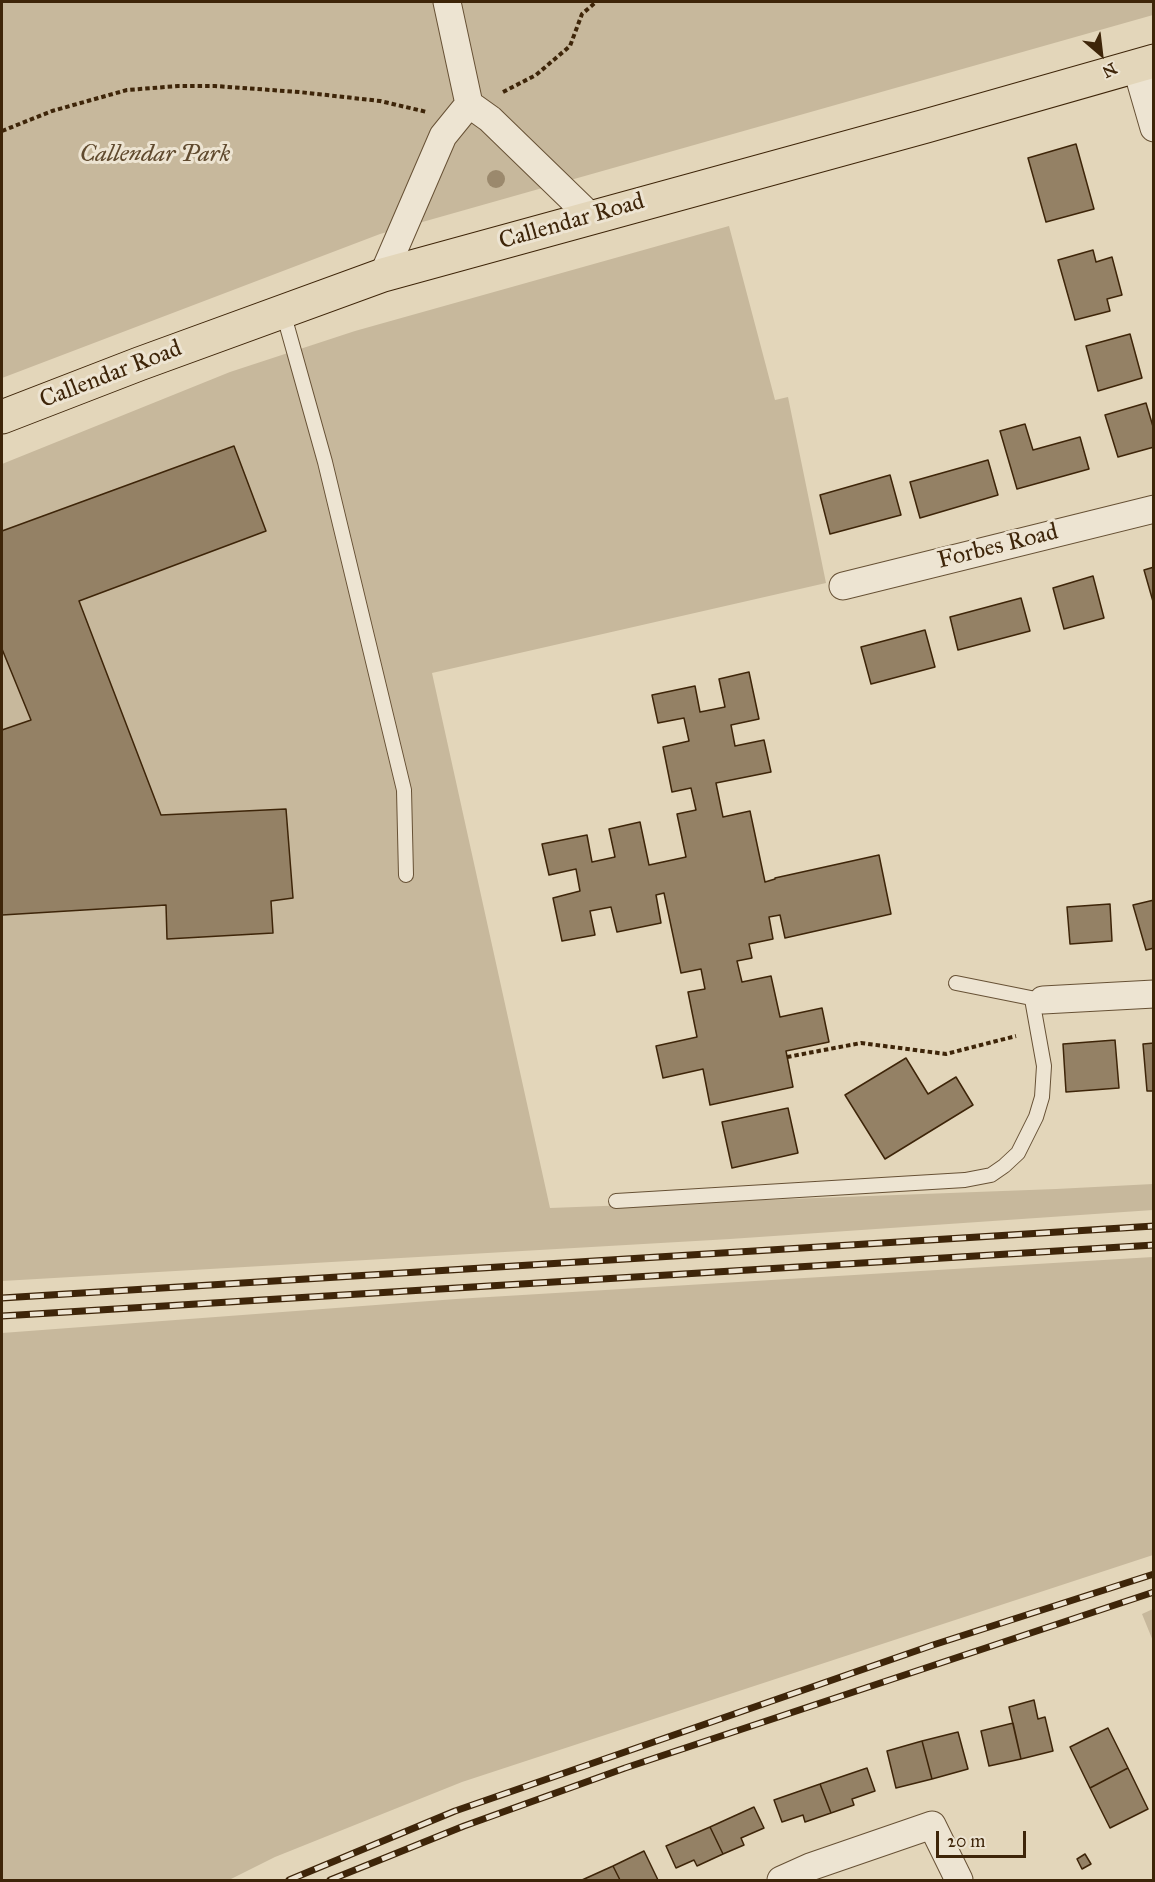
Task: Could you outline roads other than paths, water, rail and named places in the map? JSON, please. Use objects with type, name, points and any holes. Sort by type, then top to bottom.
[{"type":"main road","name":"Callendar Road","points":[[2,417],[139,364],[383,276],[1145,63]]},
{"type":"street","points":[[383,276],[443,136],[463,111],[447,2]]},
{"type":"street","points":[[1145,63],[1154,128]]},
{"type":"street","points":[[463,111],[490,119],[591,217]]},
{"type":"street","name":"Forbes Road","points":[[843,586],[1154,509]]},
{"type":"street","points":[[1038,1000],[1154,994]]},
{"type":"street","points":[[781,1881],[810,1867],[932,1826],[959,1881]]},
{"type":"lane","points":[[283,312],[325,462],[404,790],[406,875]]},
{"type":"lane","points":[[616,1201],[978,1179],[991,1175],[1018,1153],[1036,1117],[1042,1097],[1044,1066],[1037,1031],[1038,1000],[956,984]]},
{"type":"railway","points":[[2,1298],[1154,1226]]},
{"type":"railway","points":[[2,1316],[1154,1245]]},
{"type":"railway","points":[[289,1880],[455,1811],[933,1645],[1154,1574]]},
{"type":"railway","points":[[330,1880],[464,1826],[625,1768],[1154,1592]]},
{"type":"park label","name":"Callendar Park","points":[[155,155]]}]
